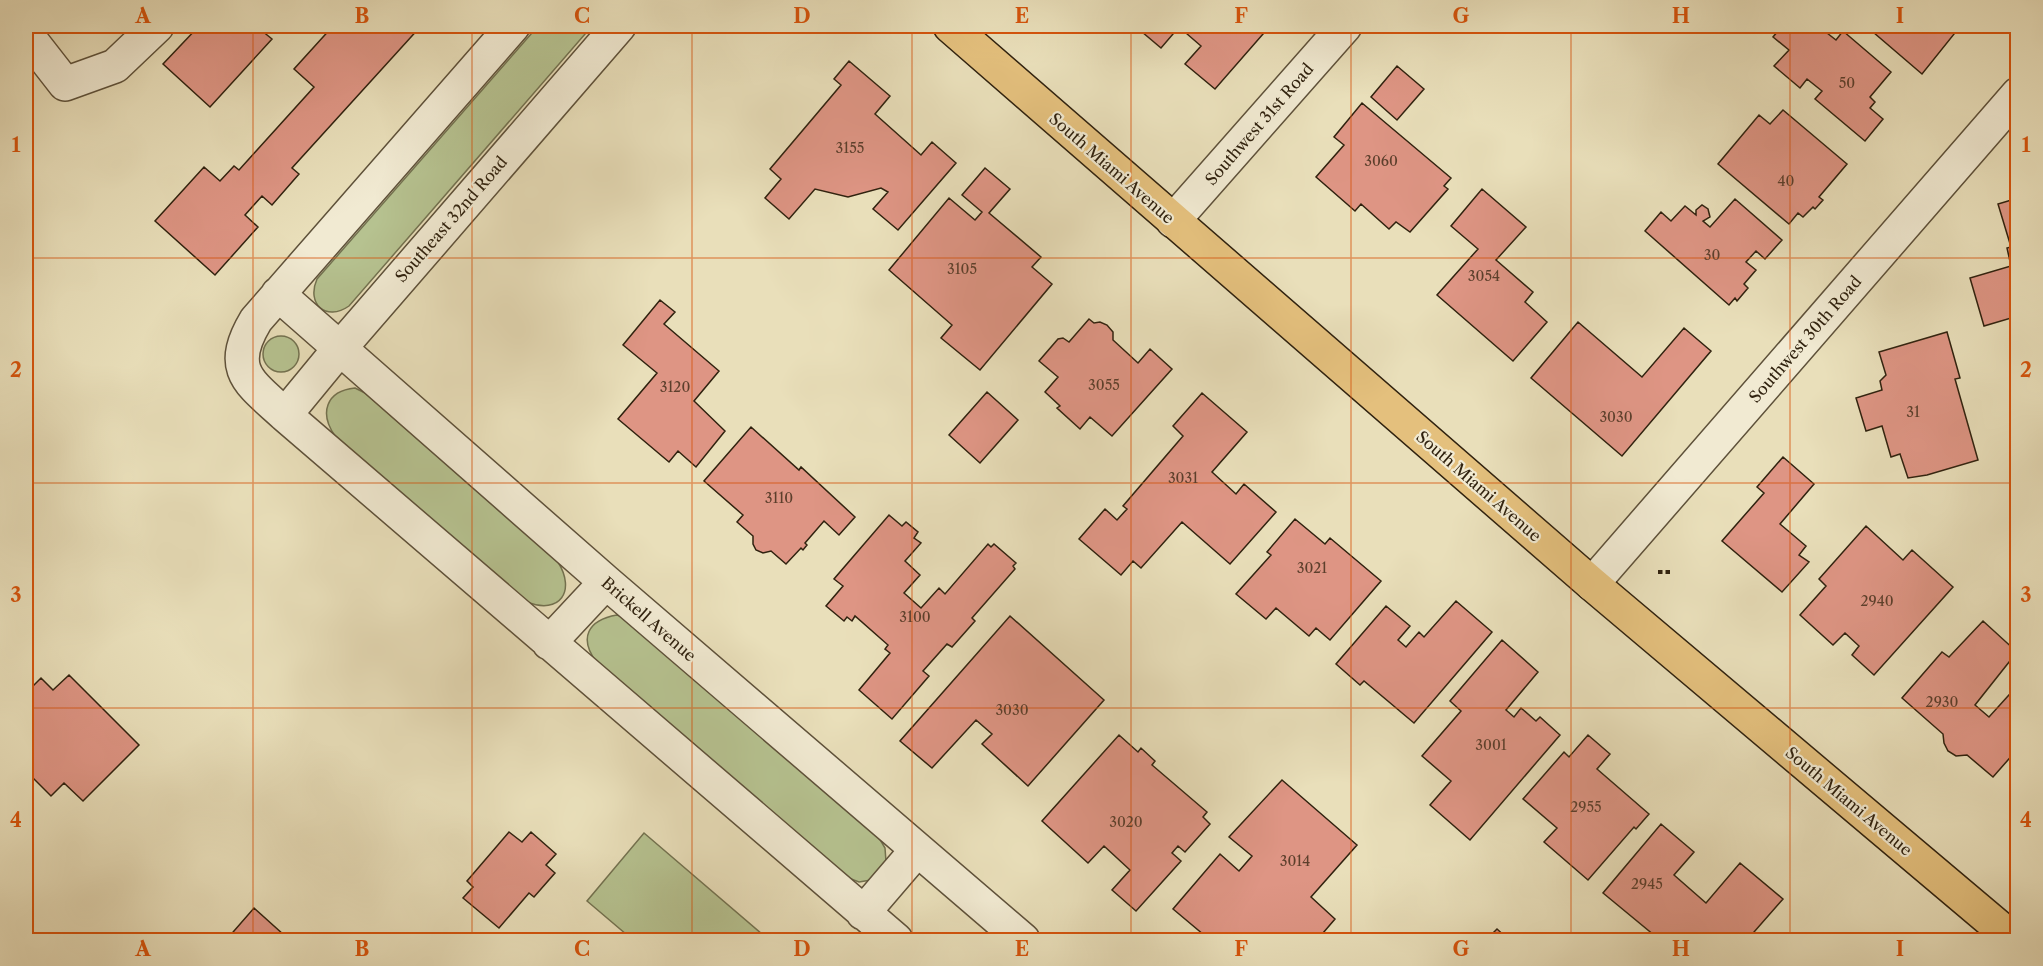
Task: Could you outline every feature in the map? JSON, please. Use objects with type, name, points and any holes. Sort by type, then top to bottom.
[{"type":"main road","name":"South Miami Avenue","points":[[950,26],[1592,584],[2014,940]]},
{"type":"street","points":[[26,34],[65,84],[115,66],[157,26]]},
{"type":"street","points":[[513,26],[256,320],[245,339],[241,357],[245,374],[255,388],[285,416],[896,940]]},
{"type":"street","name":"Southeast 32nd Road","points":[[285,416],[340,347],[619,26]]},
{"type":"street","name":"Southwest 31st Road","points":[[1173,221],[1345,26]]},
{"type":"street","name":"Southwest 30th Road","points":[[1592,584],[2018,94]]},
{"type":"street","name":"Brickell Avenue","points":[[278,294],[606,582],[1023,940]]},
{"type":"street","points":[[549,643],[606,582]]},
{"type":"street","points":[[863,913],[917,850]]},
{"type":"path","points":[[1658,572],[1673,572]]},
{"type":"green space","points":[[538,26],[592,26],[349,306],[333,312],[320,308],[314,296],[317,279]]},
{"type":"green space","points":[[281,336],[294,341],[299,354],[294,367],[281,372],[268,367],[263,354],[268,341]]},
{"type":"green space","points":[[355,388],[365,393],[558,562],[565,582],[562,598],[548,605],[527,602],[335,436],[327,419],[328,404],[337,394]]},
{"type":"green space","points":[[617,615],[628,619],[878,836],[885,848],[886,862],[871,880],[859,882],[846,877],[597,663],[588,646],[589,632],[599,621]]},
{"type":"green space","points":[[644,833],[769,940],[633,940],[587,901]]},
{"type":"building","points":[[199,26],[256,26],[272,39],[210,107],[163,64]]},
{"type":"building","points":[[333,26],[421,26],[292,168],[299,174],[272,205],[262,196],[245,215],[258,227],[215,275],[155,221],[204,167],[220,181],[234,166],[239,170],[314,87],[294,69]]},
{"type":"building","points":[[1135,26],[1270,26],[1215,89],[1185,64],[1201,46],[1179,27],[1161,48]]},
{"type":"building","points":[[1782,26],[1818,26],[1836,40],[1843,31],[1891,72],[1870,97],[1875,102],[1870,108],[1883,119],[1865,141],[1815,99],[1822,91],[1807,79],[1800,88],[1774,66],[1789,50],[1773,37]]},
{"type":"building","points":[[1866,26],[1968,26],[1962,33],[1958,29],[1922,74]]},
{"type":"building","points":[[849,61],[890,96],[875,114],[921,155],[932,142],[956,163],[898,230],[873,209],[888,192],[881,188],[848,197],[815,189],[789,219],[765,198],[781,179],[770,169],[841,85],[834,79]]},
{"type":"building","points":[[1397,66],[1424,89],[1397,120],[1371,97]]},
{"type":"building","points":[[1362,103],[1451,178],[1444,186],[1448,189],[1410,232],[1396,222],[1389,229],[1361,204],[1355,211],[1316,177],[1344,145],[1334,137]]},
{"type":"building","points":[[1783,110],[1847,164],[1819,197],[1823,200],[1815,209],[1813,207],[1803,217],[1798,213],[1789,224],[1718,164],[1759,115],[1770,124]]},
{"type":"building","points":[[985,168],[1010,189],[989,213],[1041,257],[1032,267],[1052,284],[980,370],[941,338],[952,325],[889,270],[949,198],[975,220],[982,212],[962,195]]},
{"type":"building","points":[[1482,189],[1526,227],[1496,260],[1533,292],[1525,302],[1547,322],[1513,361],[1437,295],[1478,249],[1451,226]]},
{"type":"building","points":[[2018,198],[2018,316],[1984,326],[1970,278],[2011,266],[2007,248],[2011,247],[1998,204]]},
{"type":"building","points":[[1735,199],[1782,240],[1765,259],[1756,251],[1746,262],[1756,270],[1744,284],[1748,288],[1737,301],[1735,298],[1729,305],[1645,231],[1661,212],[1671,221],[1685,206],[1696,215],[1696,210],[1702,205],[1708,209],[1710,217],[1703,221],[1710,227]]},
{"type":"building","points":[[660,300],[675,312],[664,324],[719,371],[694,401],[725,431],[696,467],[678,451],[669,462],[618,419],[657,373],[623,345]]},
{"type":"building","points":[[1089,319],[1094,323],[1100,322],[1107,325],[1113,332],[1113,340],[1138,363],[1150,349],[1172,369],[1112,436],[1090,417],[1080,429],[1057,408],[1060,406],[1045,392],[1058,377],[1039,361],[1058,339],[1063,338],[1069,342]]},
{"type":"building","points":[[1578,322],[1642,377],[1684,328],[1711,351],[1622,456],[1531,378]]},
{"type":"building","points":[[1947,332],[1960,378],[1955,379],[1978,460],[1927,475],[1908,478],[1900,454],[1891,457],[1882,426],[1866,431],[1856,398],[1882,390],[1880,381],[1886,375],[1879,352]]},
{"type":"building","points":[[987,392],[1018,420],[980,463],[949,435]]},
{"type":"building","points":[[1202,393],[1247,432],[1212,472],[1236,494],[1244,484],[1276,512],[1230,564],[1182,522],[1141,568],[1133,561],[1121,575],[1079,539],[1105,509],[1117,520],[1127,509],[1123,506],[1183,436],[1173,426]]},
{"type":"building","points":[[751,427],[799,470],[801,467],[855,517],[839,535],[824,521],[805,543],[807,545],[803,550],[801,548],[786,564],[771,551],[763,553],[756,550],[753,536],[737,522],[743,515],[704,481]]},
{"type":"building","points":[[1783,457],[1814,484],[1780,524],[1806,546],[1799,555],[1809,562],[1782,592],[1722,541],[1764,493],[1757,487]]},
{"type":"building","points":[[889,515],[902,526],[906,522],[918,532],[914,538],[921,543],[905,561],[920,575],[904,593],[921,608],[939,588],[945,594],[988,544],[991,547],[994,544],[1016,563],[1013,566],[1015,569],[972,618],[975,621],[952,647],[947,644],[923,671],[929,676],[892,719],[859,690],[890,653],[885,649],[888,645],[855,616],[852,621],[847,617],[844,621],[826,606],[843,586],[834,579]]},
{"type":"building","points":[[1295,519],[1325,544],[1330,538],[1381,581],[1330,640],[1316,628],[1309,636],[1276,608],[1266,619],[1236,594],[1271,555],[1267,552]]},
{"type":"building","points":[[1866,526],[1903,560],[1912,550],[1953,587],[1874,675],[1852,655],[1859,646],[1845,633],[1833,645],[1800,615],[1826,586],[1819,579]]},
{"type":"building","points":[[1456,601],[1492,632],[1414,723],[1364,681],[1360,685],[1336,664],[1386,606],[1410,626],[1398,640],[1406,647],[1419,632],[1424,637]]},
{"type":"building","points":[[1010,616],[1104,700],[1028,786],[982,744],[992,734],[976,720],[932,768],[900,741]]},
{"type":"building","points":[[1983,621],[2017,652],[1975,705],[1989,717],[2018,685],[2018,754],[2015,752],[1993,777],[1967,755],[1956,756],[1948,751],[1943,734],[1902,698],[1942,652],[1949,657]]},
{"type":"building","points":[[1502,640],[1538,672],[1506,710],[1514,717],[1521,708],[1536,721],[1540,717],[1560,735],[1470,840],[1430,805],[1451,781],[1422,756],[1461,711],[1450,701]]},
{"type":"building","points":[[69,675],[139,745],[83,801],[64,783],[51,796],[26,771],[26,755],[31,749],[26,744],[26,693],[41,678],[53,690]]},
{"type":"building","points":[[1119,735],[1138,752],[1141,748],[1155,761],[1152,765],[1207,812],[1203,817],[1210,824],[1185,852],[1178,846],[1172,853],[1181,861],[1136,911],[1112,890],[1130,870],[1104,846],[1088,863],[1042,821]]},
{"type":"building","points":[[1588,735],[1610,754],[1597,769],[1649,814],[1636,829],[1634,827],[1588,880],[1544,842],[1557,828],[1523,799],[1564,752],[1569,757]]},
{"type":"building","points":[[1282,780],[1357,845],[1311,897],[1335,919],[1317,940],[1233,940],[1230,938],[1210,940],[1173,909],[1220,854],[1239,871],[1252,856],[1229,837]]},
{"type":"building","points":[[1661,824],[1694,852],[1674,875],[1706,903],[1740,863],[1783,899],[1747,940],[1660,940],[1603,893]]},
{"type":"building","points":[[509,832],[522,842],[531,832],[556,854],[546,865],[555,873],[534,897],[529,893],[499,928],[463,898],[473,887],[467,881]]},
{"type":"building","points":[[254,908],[284,935],[279,940],[227,939]]},
{"type":"building","points":[[1497,929],[1509,940],[1486,940]]}]
